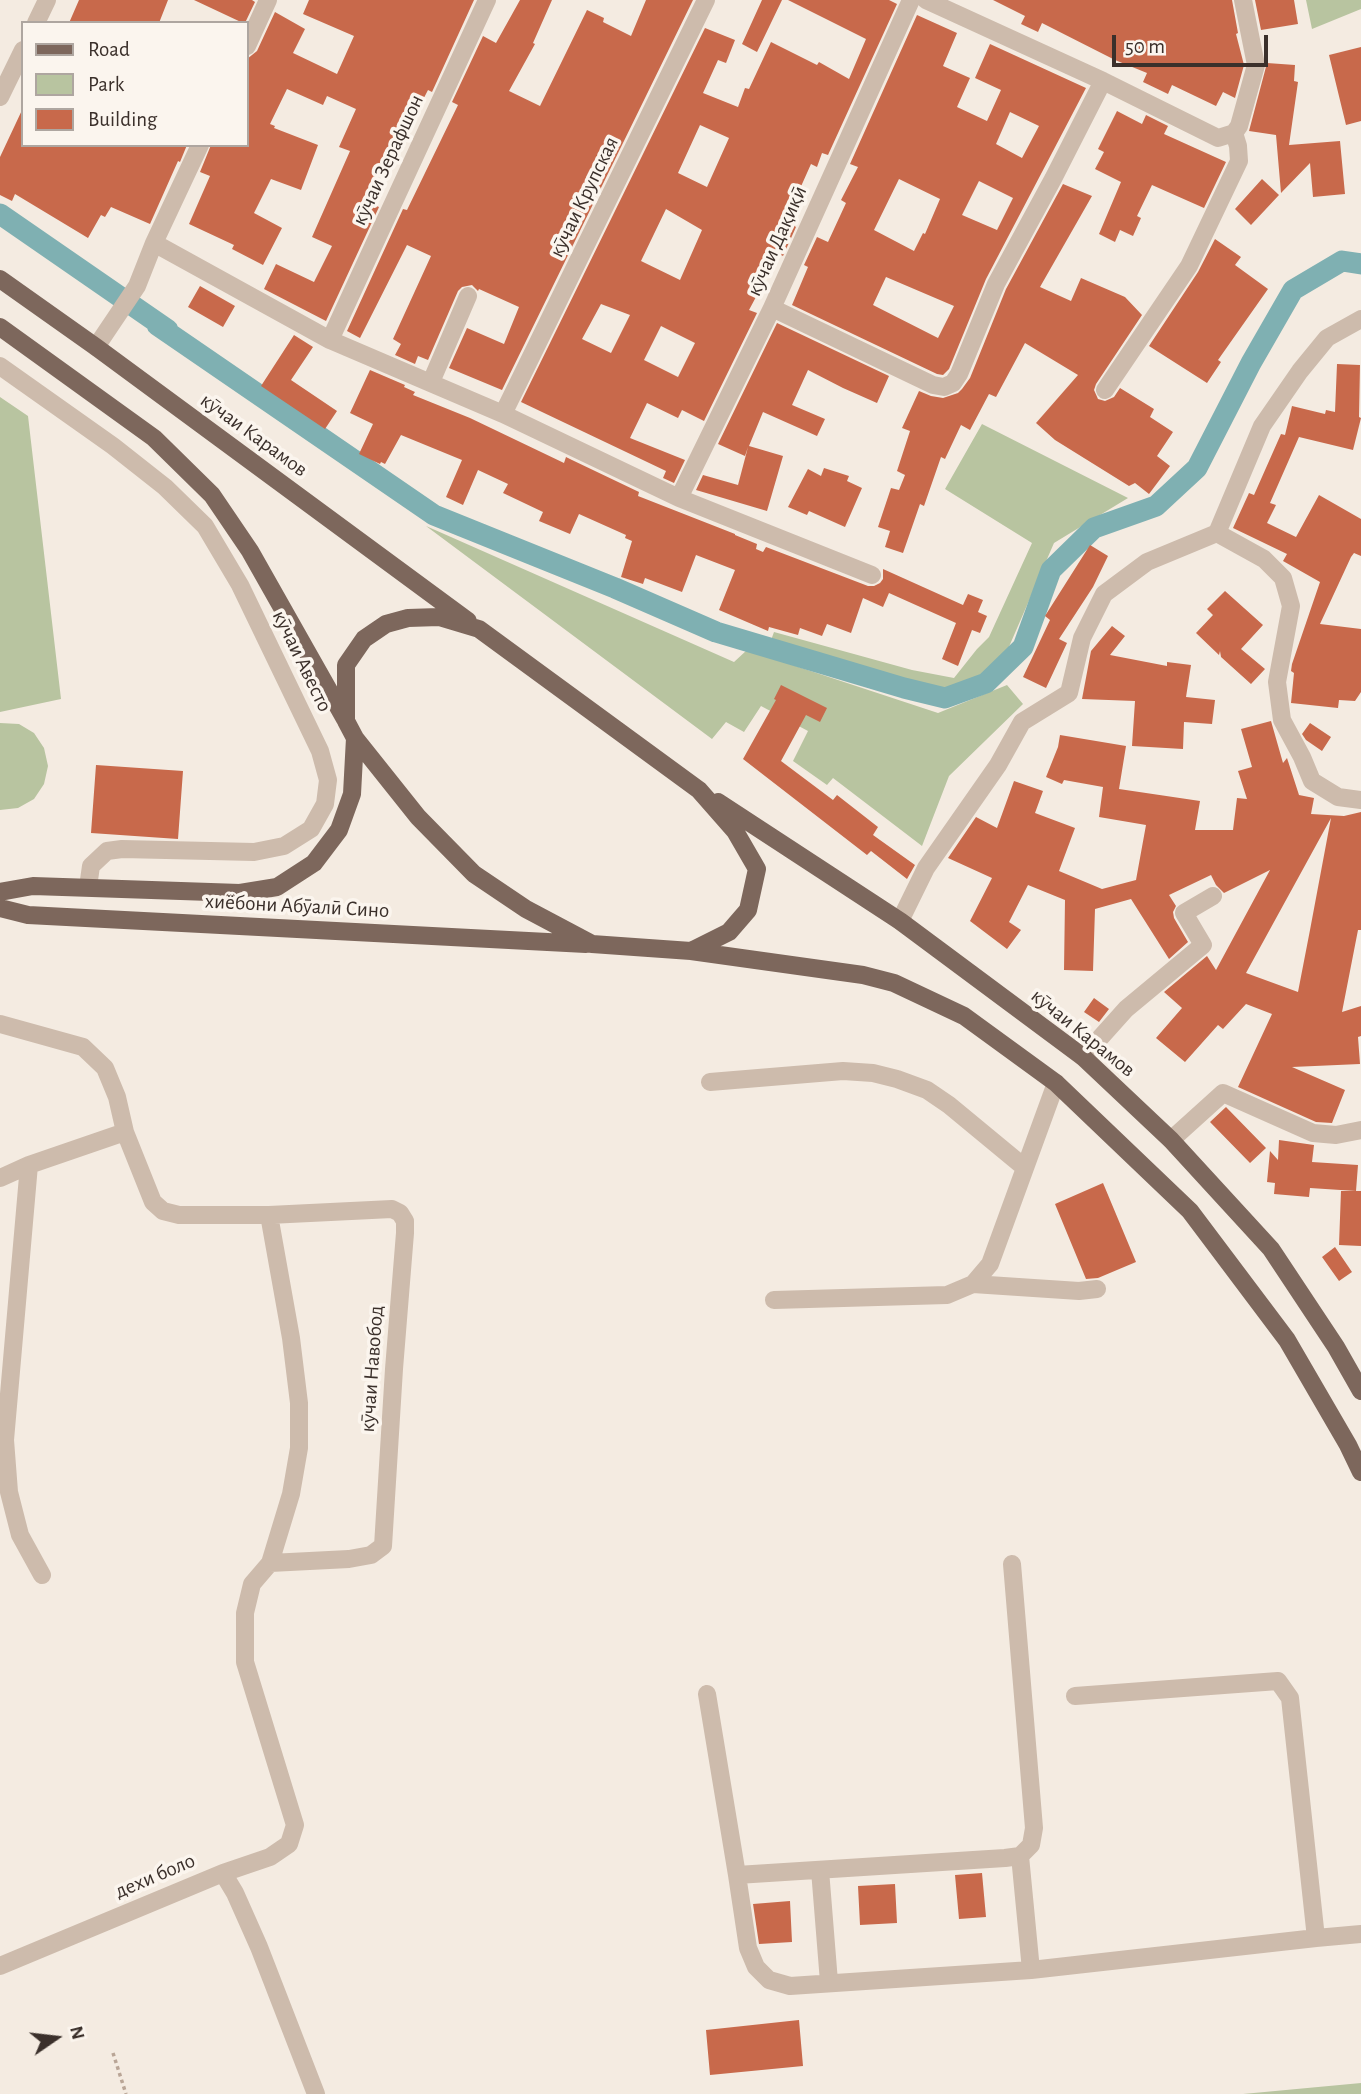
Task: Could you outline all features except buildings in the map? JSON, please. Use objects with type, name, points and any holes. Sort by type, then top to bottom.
[{"type":"main road","name":"кӯчаи Карамов","points":[[0,279],[699,790],[900,921],[1083,1057],[1171,1140],[1271,1249],[1336,1347],[1361,1391]]},
{"type":"main road","name":"кӯчаи Карамов","points":[[0,327],[155,438],[212,495],[250,551],[355,738],[418,817],[474,874],[526,909],[592,944],[691,951],[863,975],[894,983],[964,1016],[1056,1083],[1190,1210],[1287,1340],[1361,1472]]},
{"type":"main road","name":"кӯчаи Карамов","points":[[346,721],[346,665],[364,639],[386,624],[408,618],[439,617],[479,629]]},
{"type":"main road","name":"хиёбони Абӯалӣ Сино","points":[[0,892],[33,886],[240,893],[277,887],[314,863],[339,830],[352,794],[355,738]]},
{"type":"main road","name":"кӯчаи Карамов","points":[[691,951],[729,932],[748,910],[757,869],[735,831],[699,790]]},
{"type":"main road","name":"хиёбони Абӯалӣ Сино","points":[[0,908],[28,915],[592,944]]},
{"type":"street","points":[[37,21],[47,0]]},
{"type":"street","points":[[248,44],[268,0]]},
{"type":"street","name":"кӯчаи Зерафшон","points":[[330,340],[487,0]]},
{"type":"street","name":"кӯчаи Крупская","points":[[503,414],[706,0]]},
{"type":"street","name":"кӯчаи Дақиқӣ","points":[[679,498],[772,308],[911,0]]},
{"type":"street","points":[[926,0],[1103,81],[1219,138],[1234,133],[1239,126],[1256,65],[1243,0]]},
{"type":"street","points":[[0,97],[21,54]]},
{"type":"street","points":[[772,308],[933,385],[944,387],[953,383],[996,284],[1103,81]]},
{"type":"street","points":[[1105,390],[1189,266],[1239,161],[1234,133]]},
{"type":"street","points":[[96,347],[137,286],[199,147]]},
{"type":"street","points":[[154,243],[330,340],[503,414],[679,498],[872,575]]},
{"type":"street","points":[[431,382],[468,296]]},
{"type":"street","points":[[900,921],[926,868],[998,765],[1021,722],[1069,693],[1082,638],[1104,594],[1147,562],[1217,533],[1262,426],[1300,370],[1327,338],[1361,319]]},
{"type":"street","name":"кӯчаи Авесто","points":[[0,366],[113,446],[165,487],[205,526],[240,585],[320,751],[327,780],[325,804],[311,829],[284,846],[254,852],[122,849],[107,851],[91,866],[88,887]]},
{"type":"street","points":[[1217,533],[1264,559],[1283,578],[1291,606],[1277,682],[1282,720],[1312,781],[1338,797],[1361,800]]},
{"type":"street","points":[[1083,1057],[1126,1009],[1203,946],[1184,913],[1213,896]]},
{"type":"street","name":"кӯчаи Навобод","points":[[0,1024],[83,1048],[105,1068],[117,1097],[125,1132],[153,1202],[163,1210],[179,1215],[269,1215],[392,1209],[400,1213],[405,1221],[383,1546],[371,1555],[360,1557],[270,1563]]},
{"type":"street","points":[[710,1082],[843,1071],[873,1073],[897,1079],[927,1090],[949,1105],[1024,1167]]},
{"type":"street","points":[[774,1300],[947,1295],[973,1284],[990,1264],[1056,1083]]},
{"type":"street","points":[[1171,1140],[1223,1093],[1313,1133],[1336,1135],[1361,1130]]},
{"type":"street","points":[[0,1178],[125,1132]]},
{"type":"street","points":[[29,1166],[5,1440],[9,1492],[20,1535],[42,1575]]},
{"type":"street","points":[[223,1873],[270,1857],[289,1844],[295,1825],[245,1662],[245,1613],[252,1584],[270,1563],[291,1494],[299,1448],[299,1403],[291,1338],[269,1215]]},
{"type":"street","points":[[973,1284],[1079,1291],[1097,1289]]},
{"type":"street","points":[[737,1875],[1020,1856],[1031,1844],[1034,1828],[1012,1564]]},
{"type":"street","points":[[1075,1696],[1278,1681],[1290,1698],[1316,1938]]},
{"type":"street","points":[[707,1694],[748,1948],[756,1967],[769,1980],[790,1986],[1031,1970],[1361,1934]]},
{"type":"street","points":[[1020,1856],[1031,1970]]},
{"type":"street","points":[[820,1870],[829,1982]]},
{"type":"street","name":"дехи боло","points":[[0,1966],[223,1873],[259,1947],[316,2094]]},
{"type":"path","points":[[113,2053],[126,2094]]},
{"type":"green space","points":[[1306,0],[1361,0],[1361,9],[1312,29]]},
{"type":"green space","points":[[0,397],[28,416],[61,699],[0,712]]},
{"type":"green space","points":[[982,424],[1128,498],[1054,543],[1008,649],[982,676],[947,691],[770,643],[774,632],[912,670],[954,678],[989,637],[1032,543],[945,489]]},
{"type":"green space","points":[[426,526],[734,662],[747,650],[938,713],[1007,685],[1023,704],[949,776],[922,846],[833,778],[827,785],[793,761],[808,731],[761,706],[744,732],[726,722],[712,739]]},
{"type":"green space","points":[[0,723],[19,724],[34,733],[44,748],[48,766],[44,784],[34,799],[18,808],[0,810]]},
{"type":"green space","points":[[1361,2083],[1361,2094],[1243,2094]]},
{"type":"waterway","points":[[0,214],[168,330]]},
{"type":"waterway","points":[[157,325],[434,515],[716,632],[945,698],[986,683],[1023,647],[1051,570],[1094,528],[1156,506],[1197,468],[1251,363],[1293,290],[1342,261],[1361,264]]}]
